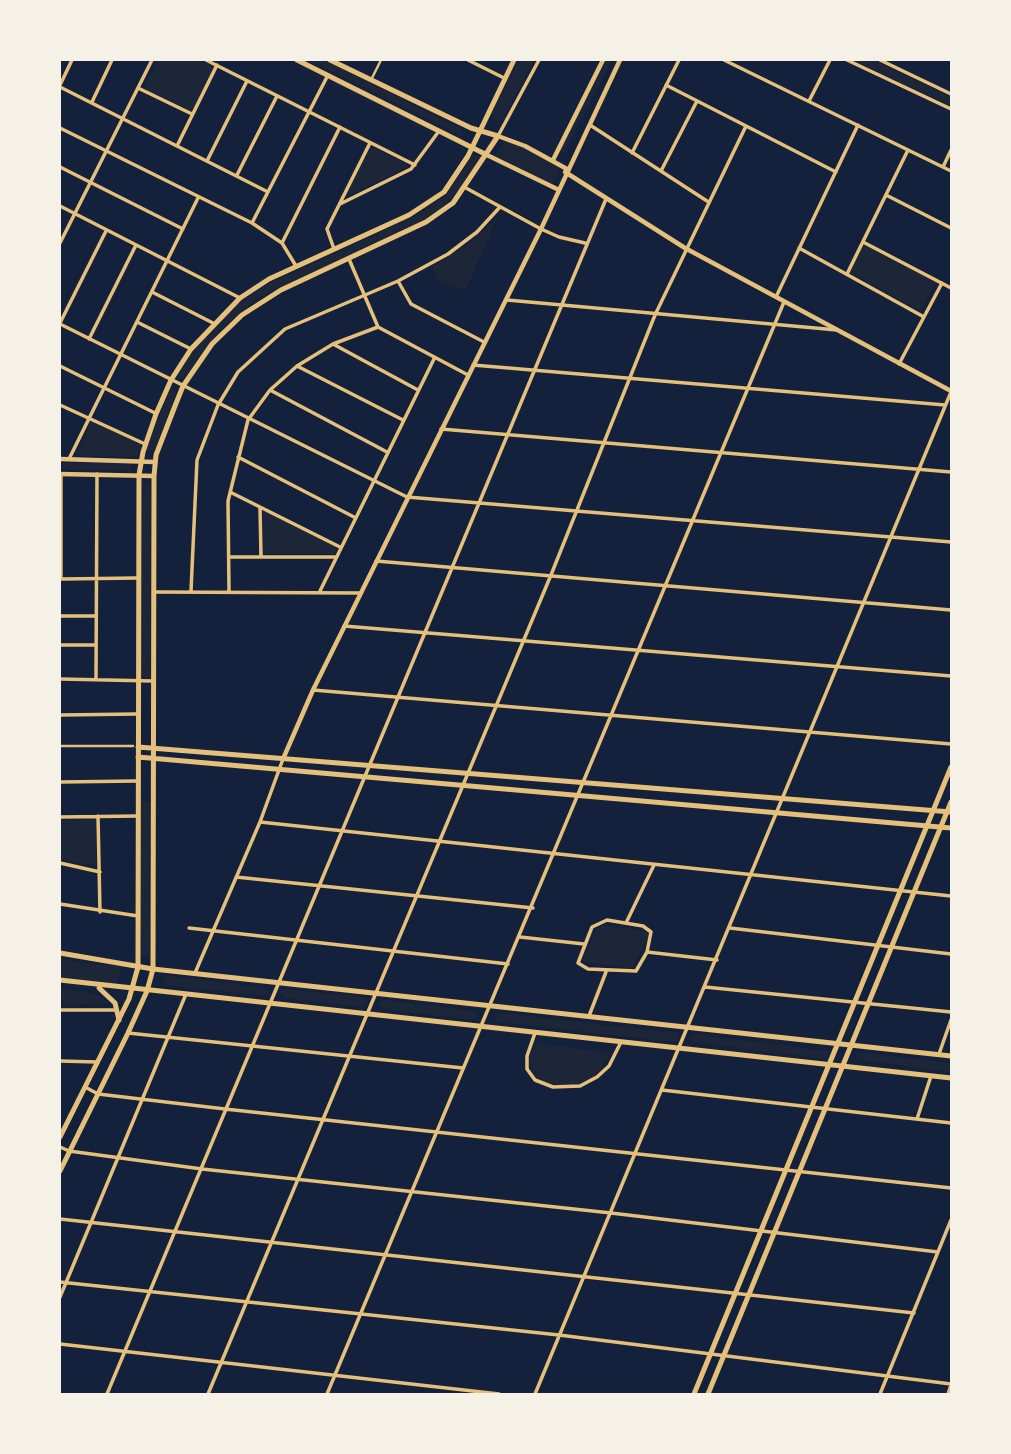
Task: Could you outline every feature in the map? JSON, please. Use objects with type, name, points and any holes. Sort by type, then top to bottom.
[{"type":"main road","points":[[297,60],[487,155]]},
{"type":"main road","points":[[60,1171],[128,1033],[147,991],[153,969],[154,475],[155,462],[183,386],[212,344],[242,315],[281,290],[426,222],[453,203],[466,188],[498,136],[480,131],[330,60]]},
{"type":"main road","points":[[60,1137],[134,990],[138,967],[138,757],[135,747],[139,475],[140,461],[156,414],[191,349],[213,323],[240,298],[296,266],[427,205],[444,192],[473,148],[514,60]]},
{"type":"main road","points":[[135,747],[949,812]]},
{"type":"main road","points":[[138,757],[951,828]]},
{"type":"main road","points":[[694,1395],[903,890],[951,767]]},
{"type":"main road","points":[[708,1395],[951,802]]},
{"type":"main road","points":[[60,953],[153,969],[377,991],[951,1056]]},
{"type":"main road","points":[[60,980],[134,990],[186,993],[536,1030],[951,1078]]},
{"type":"main road","points":[[96,986],[111,997],[118,1020]]},
{"type":"street","points":[[72,60],[60,86],[268,192]]},
{"type":"street","points":[[91,102],[112,60]]},
{"type":"street","points":[[60,243],[152,60]]},
{"type":"street","points":[[206,60],[415,165]]},
{"type":"street","points":[[370,80],[381,60]]},
{"type":"street","points":[[468,60],[504,78]]},
{"type":"street","points":[[535,1395],[866,603],[951,391],[685,248],[606,199],[553,160],[498,136],[539,60]]},
{"type":"street","points":[[553,160],[603,60]]},
{"type":"street","points":[[195,973],[313,690],[541,229],[557,189],[620,60]]},
{"type":"street","points":[[632,153],[679,60]]},
{"type":"street","points":[[724,60],[731,61],[951,172]]},
{"type":"street","points":[[809,101],[830,60]]},
{"type":"street","points":[[847,60],[951,109]]},
{"type":"street","points":[[880,60],[951,94]]},
{"type":"street","points":[[177,146],[217,65]]},
{"type":"street","points":[[252,223],[328,75]]},
{"type":"street","points":[[207,161],[247,80]]},
{"type":"street","points":[[666,85],[836,172]]},
{"type":"street","points":[[138,88],[192,114]]},
{"type":"street","points":[[237,175],[277,96]]},
{"type":"street","points":[[661,171],[697,101]]},
{"type":"street","points":[[589,124],[708,201]]},
{"type":"street","points":[[776,297],[858,125]]},
{"type":"street","points":[[208,1395],[551,575],[655,314],[746,126]]},
{"type":"street","points":[[282,243],[340,127]]},
{"type":"street","points":[[60,128],[252,223],[282,243],[296,266]]},
{"type":"street","points":[[340,204],[415,165],[439,131]]},
{"type":"street","points":[[334,248],[327,229],[370,142]]},
{"type":"street","points":[[847,274],[908,150]]},
{"type":"street","points":[[943,167],[951,150]]},
{"type":"street","points":[[487,155],[557,189]]},
{"type":"street","points":[[60,167],[183,229]]},
{"type":"street","points":[[466,188],[541,229],[585,243]]},
{"type":"street","points":[[886,195],[951,228]]},
{"type":"street","points":[[69,459],[198,198]]},
{"type":"street","points":[[107,1395],[340,830],[365,777],[585,243],[606,199]]},
{"type":"street","points":[[60,206],[240,298]]},
{"type":"street","points":[[191,592],[197,460],[218,405],[238,372],[285,328],[398,281],[465,242],[500,207]]},
{"type":"street","points":[[106,230],[60,323],[218,405],[407,497],[951,542]]},
{"type":"street","points":[[863,242],[951,288]]},
{"type":"street","points":[[89,339],[136,245]]},
{"type":"street","points":[[799,248],[924,317]]},
{"type":"street","points":[[349,259],[378,327],[468,375]]},
{"type":"street","points":[[398,281],[411,304],[484,342]]},
{"type":"street","points":[[900,363],[942,283]]},
{"type":"street","points":[[152,292],[213,323]]},
{"type":"street","points":[[505,300],[837,330]]},
{"type":"street","points":[[327,1395],[785,302]]},
{"type":"street","points":[[137,322],[191,349]]},
{"type":"street","points":[[229,590],[230,492],[248,420],[270,390],[297,366],[333,344],[378,327]]},
{"type":"street","points":[[333,344],[418,390]]},
{"type":"street","points":[[320,591],[372,480],[434,359]]},
{"type":"street","points":[[472,365],[946,405]]},
{"type":"street","points":[[60,366],[156,414]]},
{"type":"street","points":[[297,366],[403,420]]},
{"type":"street","points":[[270,390],[387,452]]},
{"type":"street","points":[[60,405],[145,444]]},
{"type":"street","points":[[441,429],[951,472]]},
{"type":"street","points":[[238,457],[354,517]]},
{"type":"street","points":[[60,459],[155,462]]},
{"type":"street","points":[[137,578],[60,579],[60,474],[154,475]]},
{"type":"street","points":[[96,678],[97,474]]},
{"type":"street","points":[[230,492],[340,547]]},
{"type":"street","points":[[260,507],[261,557]]},
{"type":"street","points":[[229,557],[335,557]]},
{"type":"street","points":[[376,561],[951,610]]},
{"type":"street","points":[[152,592],[229,590],[360,593]]},
{"type":"street","points":[[60,616],[96,616]]},
{"type":"street","points":[[344,626],[951,676]]},
{"type":"street","points":[[60,645],[96,645]]},
{"type":"street","points":[[60,679],[153,681]]},
{"type":"street","points":[[313,690],[951,744]]},
{"type":"street","points":[[60,715],[137,714]]},
{"type":"street","points":[[60,746],[135,747]]},
{"type":"street","points":[[60,782],[137,781]]},
{"type":"street","points":[[98,816],[100,912]]},
{"type":"street","points":[[60,817],[138,816]]},
{"type":"street","points":[[260,822],[951,896]]},
{"type":"street","points":[[60,863],[100,872]]},
{"type":"street","points":[[626,923],[654,864]]},
{"type":"street","points":[[236,877],[533,908]]},
{"type":"street","points":[[60,904],[138,916]]},
{"type":"street","points":[[597,922],[626,923],[643,926],[652,932],[647,952],[636,971],[606,971],[580,965],[578,960],[597,922]]},
{"type":"street","points":[[189,928],[294,942],[508,964]]},
{"type":"street","points":[[730,928],[951,954]]},
{"type":"street","points":[[520,937],[585,944]]},
{"type":"street","points":[[647,952],[717,960]]},
{"type":"street","points":[[589,1016],[606,971]]},
{"type":"street","points":[[705,987],[951,1012]]},
{"type":"street","points":[[60,1297],[186,993]]},
{"type":"street","points":[[60,1010],[117,1010]]},
{"type":"street","points":[[939,1054],[951,1020]]},
{"type":"street","points":[[536,1030],[527,1056],[527,1069],[535,1080],[552,1087],[580,1086],[597,1077],[614,1059],[621,1040]]},
{"type":"street","points":[[128,1033],[463,1068]]},
{"type":"street","points":[[60,1062],[97,1062]]},
{"type":"street","points":[[917,1119],[931,1076]]},
{"type":"street","points":[[85,1087],[98,1094],[225,1110],[438,1130],[951,1188]]},
{"type":"street","points":[[662,1090],[951,1123]]},
{"type":"street","points":[[60,1147],[69,1152],[202,1169],[611,1213],[938,1252]]},
{"type":"street","points":[[60,1219],[914,1313]]},
{"type":"street","points":[[880,1395],[951,1220]]},
{"type":"street","points":[[60,1282],[559,1335],[951,1384],[948,1395]]},
{"type":"street","points":[[60,1344],[499,1395]]},
{"type":"shaded area","points":[[158,60],[200,60],[214,67],[192,112],[144,88]]},
{"type":"shaded area","points":[[308,60],[324,60],[462,129],[463,137]]},
{"type":"shaded area","points":[[519,60],[534,60],[504,117],[498,122],[491,114]]},
{"type":"shaded area","points":[[607,60],[612,60],[563,154],[559,153]]},
{"type":"shaded area","points":[[853,60],[873,60],[951,97],[951,106]]},
{"type":"shaded area","points":[[506,140],[560,166],[558,176],[551,184],[495,155]]},
{"type":"shaded area","points":[[371,147],[407,164],[406,168],[352,194],[348,192]]},
{"type":"shaded area","points":[[473,154],[481,157],[461,187],[442,207],[422,221],[256,299],[218,333],[183,379],[179,379],[177,376],[197,346],[226,312],[270,283],[413,217],[434,204],[451,188]]},
{"type":"shaded area","points":[[497,218],[465,291],[437,279],[432,267],[468,244]]},
{"type":"shaded area","points":[[863,245],[937,281],[921,311],[849,272]]},
{"type":"shaded area","points":[[170,389],[177,392],[154,452],[146,450]]},
{"type":"shaded area","points":[[91,421],[142,443],[137,457],[77,455]]},
{"type":"shaded area","points":[[60,463],[131,463],[131,471],[60,470]]},
{"type":"shaded area","points":[[150,482],[150,678],[140,676],[143,483]]},
{"type":"shaded area","points":[[263,511],[337,548],[334,554],[263,554]]},
{"type":"shaded area","points":[[141,802],[149,802],[149,956],[141,954]]},
{"type":"shaded area","points":[[96,819],[96,866],[60,859],[60,820]]},
{"type":"shaded area","points":[[602,925],[646,931],[649,935],[632,969],[582,961],[597,928]]},
{"type":"shaded area","points":[[60,959],[122,966],[117,983],[60,977]]},
{"type":"shaded area","points":[[164,975],[266,988],[268,993],[264,996],[164,985]]},
{"type":"shaded area","points":[[60,989],[97,994],[108,1003],[63,1005]]},
{"type":"shaded area","points":[[283,989],[364,997],[366,1003],[363,1007],[284,998],[280,993]]},
{"type":"shaded area","points":[[384,1000],[475,1011],[476,1016],[472,1020],[382,1009],[378,1004]]},
{"type":"shaded area","points":[[500,1013],[677,1033],[679,1038],[675,1042],[498,1022],[494,1016]]},
{"type":"shaded area","points":[[695,1034],[828,1051],[829,1056],[825,1059],[693,1042],[689,1037]]},
{"type":"shaded area","points":[[535,1043],[613,1053],[594,1077],[580,1085],[562,1087],[535,1078],[529,1058]]},
{"type":"shaded area","points":[[861,1052],[951,1063],[951,1072],[859,1060],[855,1055]]}]
